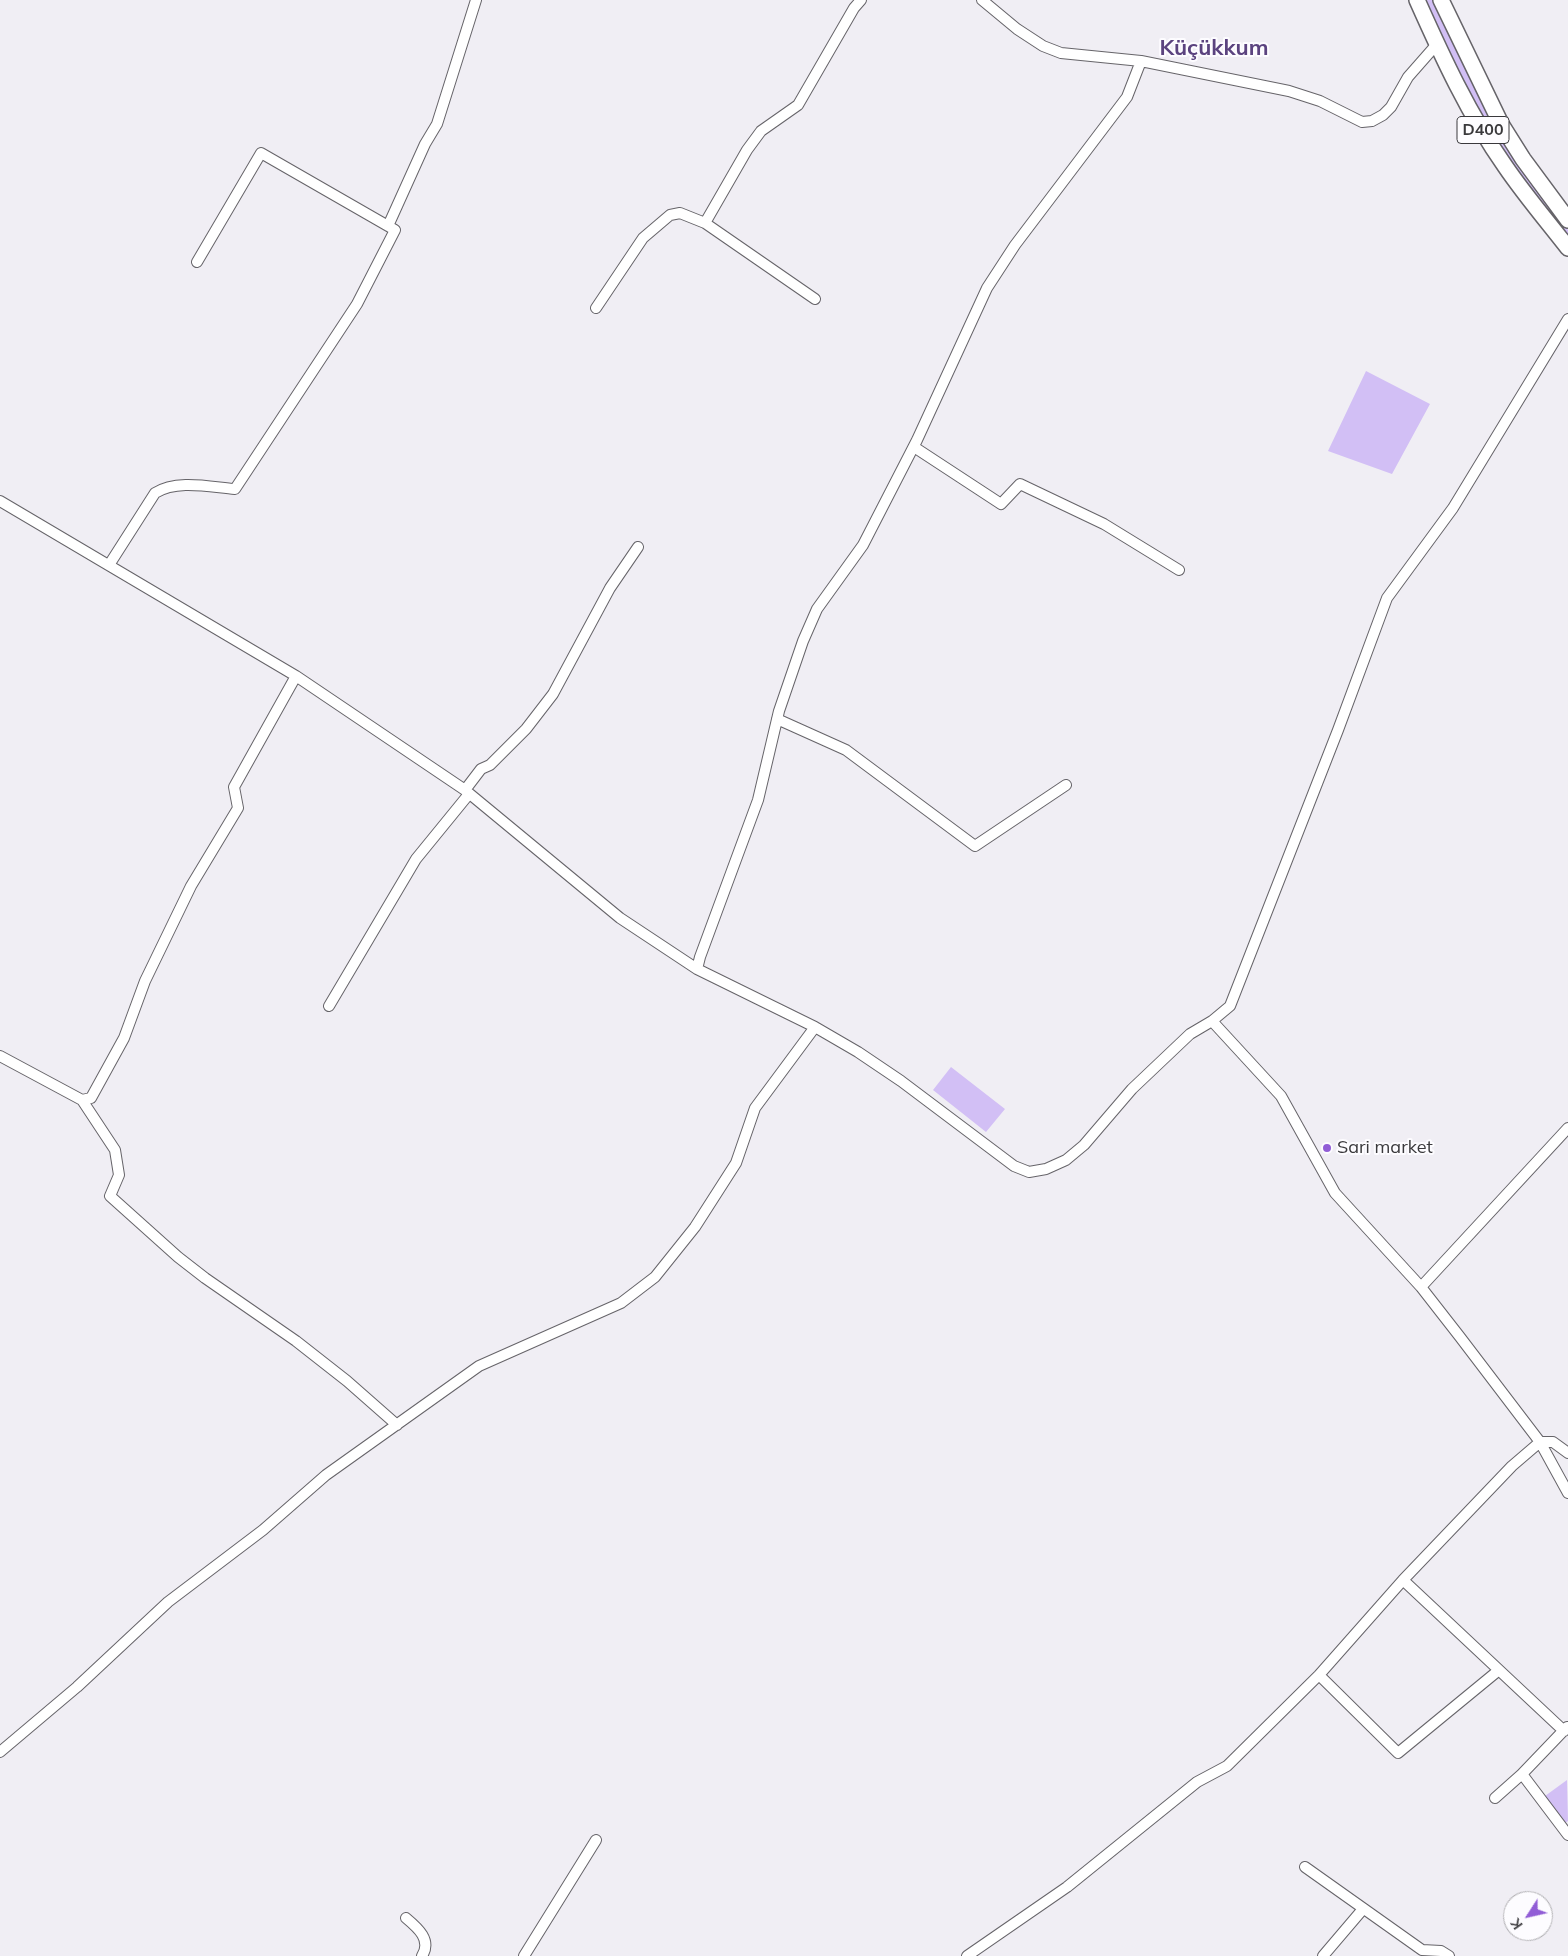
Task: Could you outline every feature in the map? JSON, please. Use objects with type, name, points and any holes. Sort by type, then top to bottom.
[{"type":"highway","name":"D400","points":[[1417,0],[1476,120],[1504,166],[1568,248]]},
{"type":"highway","name":"D400","points":[[1442,0],[1501,124],[1523,159],[1568,220]]},
{"type":"street","points":[[388,226],[425,144],[437,124],[476,0]]},
{"type":"street","points":[[705,223],[747,150],[761,131],[798,105],[854,8],[861,0]]},
{"type":"street","points":[[982,0],[1016,29],[1043,46],[1061,53],[1140,61],[1289,91],[1320,101],[1362,122],[1372,121],[1391,107],[1408,77],[1437,44]]},
{"type":"street","points":[[698,969],[700,957],[758,800],[777,719],[803,642],[817,609],[863,546],[914,447],[987,288],[1015,245],[1127,97],[1140,61]]},
{"type":"street","points":[[110,565],[155,493],[165,487],[190,486],[235,489],[357,304],[395,230],[261,153],[197,262]]},
{"type":"street","points":[[596,308],[643,238],[670,215],[680,213],[705,223],[815,299]]},
{"type":"street","points":[[0,501],[296,676],[467,792],[620,918],[698,969],[815,1027],[858,1052],[901,1081],[1014,1166],[1029,1172],[1046,1169],[1066,1160],[1084,1145],[1132,1089],[1190,1034],[1212,1021],[1230,1006],[1338,730],[1387,598],[1453,508],[1568,319]]},
{"type":"street","points":[[914,447],[1001,504],[1020,484],[1104,524],[1179,570]]},
{"type":"street","points":[[329,1006],[416,859],[467,792],[481,769],[490,766],[526,729],[553,694],[610,588],[638,547]]},
{"type":"street","points":[[82,1100],[91,1098],[124,1038],[145,981],[191,886],[238,808],[234,787],[296,676]]},
{"type":"street","points":[[777,719],[846,750],[975,846],[1066,785]]},
{"type":"street","points":[[1212,1021],[1281,1096],[1335,1193],[1420,1288],[1540,1442],[1568,1493]]},
{"type":"street","points":[[0,1752],[77,1687],[168,1602],[263,1530],[326,1476],[396,1425],[479,1366],[621,1303],[655,1277],[695,1228],[731,1172],[736,1164],[755,1108],[815,1027]]},
{"type":"street","points":[[0,1056],[82,1100],[115,1150],[119,1175],[110,1196],[185,1262],[296,1340],[347,1381],[396,1425]]},
{"type":"street","points":[[1420,1288],[1568,1128]]},
{"type":"street","points":[[967,1956],[1067,1887],[1197,1782],[1227,1766],[1319,1675],[1403,1580],[1512,1466],[1540,1442],[1553,1442],[1568,1453]]},
{"type":"street","points":[[1403,1580],[1499,1670],[1566,1729],[1522,1774],[1495,1798]]},
{"type":"street","points":[[1319,1675],[1398,1753],[1499,1670]]},
{"type":"street","points":[[1522,1774],[1568,1835]]},
{"type":"street","points":[[524,1956],[596,1840]]},
{"type":"street","points":[[1304,1867],[1422,1950],[1441,1951],[1449,1956]]},
{"type":"street","points":[[1323,1956],[1363,1909]]},
{"type":"street","points":[[406,1918],[419,1929],[424,1937],[426,1945],[422,1956]]},
{"type":"shaded area","points":[[1426,0],[1435,0],[1519,162],[1568,230],[1568,239],[1520,176],[1494,137],[1457,70]]},
{"type":"shaded area","points":[[1366,371],[1430,404],[1392,474],[1328,451]]},
{"type":"shaded area","points":[[951,1067],[1005,1109],[986,1132],[933,1090]]},
{"type":"shaded area","points":[[1567,1780],[1568,1821],[1565,1823],[1545,1796]]},
{"type":"place","name":"Sari market","points":[[1327,1148]]},
{"type":"district","name":"Küçükkum","points":[[1214,48]]}]
